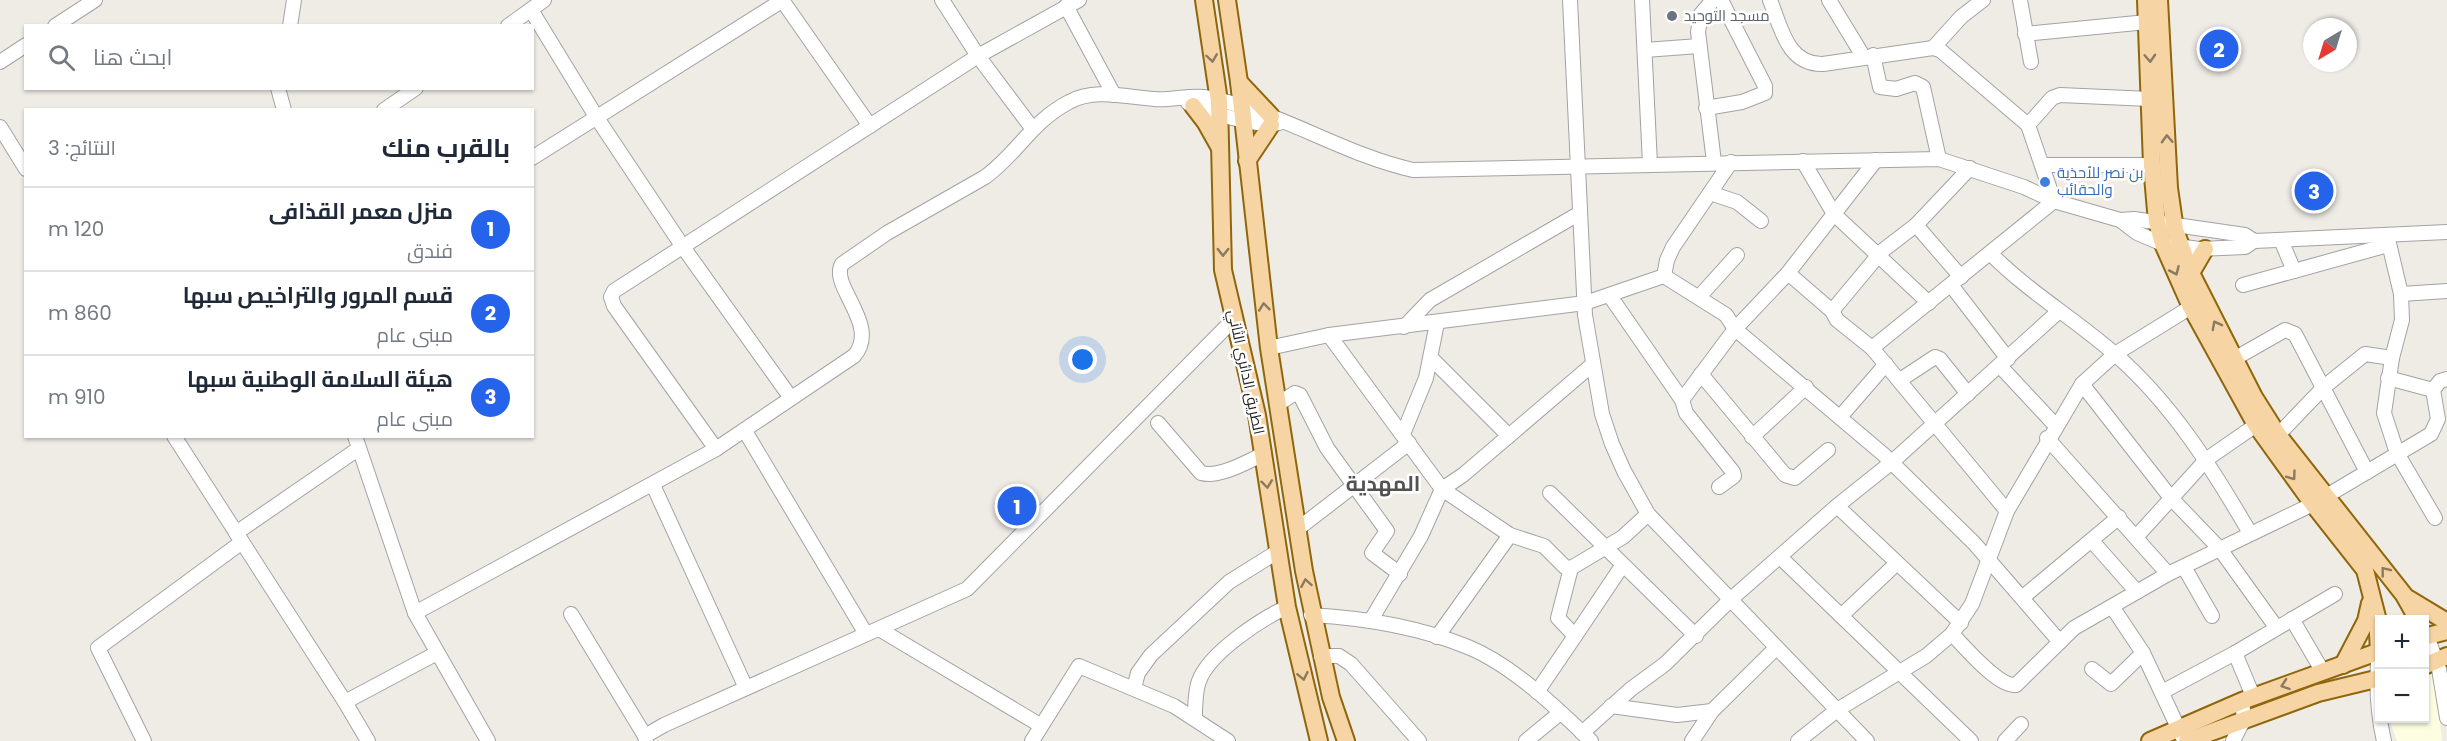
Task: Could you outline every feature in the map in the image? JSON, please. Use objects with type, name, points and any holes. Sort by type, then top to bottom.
[{"type":"main road","name":"الطريق الدائري الثاني","points":[[1204,0],[1220,107],[1223,270],[1264,454],[1287,607],[1319,741]]},
{"type":"main road","name":"الطريق الدائري الثاني","points":[[1227,0],[1239,82],[1269,348],[1311,615],[1346,741]]},
{"type":"main road","points":[[2146,0],[2152,165],[2157,222],[2163,243],[2191,307],[2256,425],[2404,595],[2415,615]]},
{"type":"main road","points":[[2159,0],[2169,188],[2174,225],[2181,248],[2191,273],[2254,397],[2357,558],[2371,587],[2375,619]]},
{"type":"main road","points":[[1239,82],[1274,121],[1247,161]]},
{"type":"main road","points":[[1186,102],[1206,123],[1222,153]]},
{"type":"main road","points":[[2191,273],[2205,249]]},
{"type":"main road","points":[[2343,665],[2366,621],[2371,587]]},
{"type":"main road","points":[[2404,595],[2447,622]]},
{"type":"main road","points":[[2429,634],[2447,631]]},
{"type":"main road","points":[[2183,736],[2248,699],[2375,653]]},
{"type":"main road","points":[[2150,741],[2183,736],[2244,719],[2318,693],[2375,679]]},
{"type":"street","points":[[58,24],[95,0]]},
{"type":"street","points":[[290,24],[294,0]]},
{"type":"street","points":[[511,24],[544,0]]},
{"type":"street","points":[[534,157],[782,0],[870,126]]},
{"type":"street","points":[[942,0],[978,56],[1032,128]]},
{"type":"street","points":[[1570,0],[1585,303],[1602,414],[1612,444],[1648,514],[1867,741]]},
{"type":"street","points":[[1642,0],[1650,164]]},
{"type":"street","points":[[1713,0],[1698,22],[1713,162]]},
{"type":"street","points":[[1706,108],[1742,102],[1765,93],[1765,86],[1721,0]]},
{"type":"street","points":[[1770,0],[1788,44],[1800,60],[1822,64],[1868,55],[1933,48],[1952,60],[2028,125],[2054,201]]},
{"type":"street","points":[[1829,0],[1868,55],[1880,87],[1896,89],[1915,83],[1923,87],[1939,159]]},
{"type":"street","points":[[1933,48],[1961,17],[1983,0]]},
{"type":"street","points":[[2020,0],[2031,62]]},
{"type":"street","points":[[716,449],[610,297],[614,291],[978,56],[1073,3],[1114,95]]},
{"type":"street","points":[[531,10],[597,118],[683,247],[790,398]]},
{"type":"street","points":[[2025,34],[2147,22]]},
{"type":"street","points":[[0,62],[24,46]]},
{"type":"street","points":[[1645,50],[1699,46]]},
{"type":"street","points":[[279,90],[283,108]]},
{"type":"street","points":[[387,108],[413,90]]},
{"type":"street","points":[[415,613],[716,449],[854,356],[862,343],[857,316],[840,275],[842,264],[887,233],[985,177],[1013,152],[1032,128],[1077,98],[1089,95],[1186,102],[1194,96],[1242,114],[1274,121],[1374,160],[1413,170],[1939,159],[2024,187],[2054,201],[2120,220],[2134,219],[2245,235],[2254,241]]},
{"type":"street","points":[[2028,125],[2052,98],[2060,95],[2150,99]]},
{"type":"street","points":[[0,127],[24,166]]},
{"type":"street","points":[[1682,400],[1735,329],[1788,273],[1876,160]]},
{"type":"street","points":[[1803,161],[1834,214],[1877,258],[1929,303]]},
{"type":"street","points":[[1664,276],[1673,247],[1731,162]]},
{"type":"street","points":[[2043,165],[2152,165]]},
{"type":"street","points":[[1832,311],[1877,258],[1916,225],[1970,168]]},
{"type":"street","points":[[1710,193],[1737,202],[1761,221]]},
{"type":"street","points":[[1872,348],[2054,201]]},
{"type":"street","points":[[1404,327],[1430,300],[1580,213]]},
{"type":"street","points":[[2120,220],[2137,233],[2163,243],[2181,248],[2205,249],[2245,247],[2254,241],[2387,240],[2447,232]]},
{"type":"street","points":[[1916,225],[1956,281],[2004,362],[2055,425]]},
{"type":"street","points":[[2281,240],[2294,271]]},
{"type":"street","points":[[2243,285],[2294,271],[2387,240]]},
{"type":"street","points":[[2387,240],[2401,294],[2402,320],[2388,378],[2384,413],[2397,453],[2435,518]]},
{"type":"street","points":[[1991,254],[2030,291],[2115,354],[2163,403],[2207,459],[2250,533]]},
{"type":"street","points":[[1699,297],[1737,255]]},
{"type":"street","points":[[1788,273],[1832,311],[1837,320],[1872,348],[2007,510]]},
{"type":"street","points":[[1269,348],[1329,335],[1585,303],[1664,276]]},
{"type":"street","points":[[1664,276],[1726,315],[1735,329],[1841,416],[1892,462],[1974,543],[2060,642]]},
{"type":"street","points":[[2401,294],[2447,291]]},
{"type":"street","points":[[1610,296],[1682,400],[1686,413],[1733,472],[1734,476],[1719,487]]},
{"type":"street","points":[[1798,741],[1837,710],[1926,656],[1956,628],[1972,604],[2007,510],[2047,438],[2082,384],[2115,354],[2191,307]]},
{"type":"street","points":[[1311,615],[1371,620],[1469,647],[1538,692],[1586,737],[1611,706],[1665,664],[1730,600],[1837,506],[1892,462],[2058,312]]},
{"type":"street","points":[[571,614],[645,739],[746,688],[967,589],[1235,318]]},
{"type":"street","points":[[1299,528],[1353,486],[1406,439],[1432,358],[1437,323]]},
{"type":"street","points":[[2235,359],[2289,330],[2295,334],[2367,472]]},
{"type":"street","points":[[1329,335],[1442,489],[1510,535],[1544,546],[1565,567],[1571,568],[1606,549],[1648,514]]},
{"type":"street","points":[[2278,435],[2324,387],[2365,354],[2392,358]]},
{"type":"street","points":[[1900,380],[1935,357],[1940,359],[1968,394]]},
{"type":"street","points":[[1432,358],[1509,436]]},
{"type":"street","points":[[1371,620],[1400,574],[1442,489],[1509,436],[1593,364]]},
{"type":"street","points":[[1841,416],[1886,364]]},
{"type":"street","points":[[1701,374],[1785,475],[1796,478],[1828,450]]},
{"type":"street","points":[[2388,378],[2433,390]]},
{"type":"street","points":[[1837,506],[1897,563],[2000,680],[2010,685],[2021,680],[2074,628],[2113,608],[2168,574],[2319,500],[2431,434],[2436,428],[2438,418],[2433,390],[2440,381],[2447,379]]},
{"type":"street","points":[[2082,384],[2171,498],[2220,549],[2276,627]]},
{"type":"street","points":[[1752,437],[1806,387]]},
{"type":"street","points":[[1278,404],[1295,393],[1300,395],[1327,448],[1387,531],[1372,553],[1400,574]]},
{"type":"street","points":[[1158,423],[1201,474],[1212,475],[1264,454]]},
{"type":"street","points":[[2137,536],[2207,459],[2256,425]]},
{"type":"street","points":[[745,431],[873,632],[1040,725]]},
{"type":"street","points":[[175,438],[368,741]]},
{"type":"street","points":[[2047,438],[2137,536],[2168,574]]},
{"type":"street","points":[[144,741],[98,648],[356,443],[415,613],[488,741]]},
{"type":"street","points":[[653,485],[746,688]]},
{"type":"street","points":[[1550,493],[1696,636]]},
{"type":"street","points":[[2023,597],[2119,517]]},
{"type":"street","points":[[1437,637],[1510,535]]},
{"type":"street","points":[[2092,540],[2137,592]]},
{"type":"street","points":[[1134,688],[1138,673],[1150,655],[1229,582],[1277,552]]},
{"type":"street","points":[[1780,557],[1971,741]]},
{"type":"street","points":[[1841,616],[1897,563]]},
{"type":"street","points":[[1538,692],[1623,566]]},
{"type":"street","points":[[2184,567],[2212,616]]},
{"type":"street","points":[[1571,568],[1558,618],[1575,636]]},
{"type":"street","points":[[2162,692],[2235,653],[2335,594]]},
{"type":"street","points":[[1195,718],[1199,680],[1211,662],[1252,628],[1287,607]]},
{"type":"street","points":[[2113,608],[2144,653],[2183,736]]},
{"type":"street","points":[[2292,619],[2323,672]]},
{"type":"street","points":[[2429,644],[2436,661],[2447,718]]},
{"type":"street","points":[[1692,741],[1712,711],[1776,648]]},
{"type":"street","points":[[345,702],[436,653]]},
{"type":"street","points":[[2092,669],[2111,684],[2144,653]]},
{"type":"street","points":[[2234,741],[2244,719],[2248,699],[2235,653]]},
{"type":"street","points":[[1321,656],[1340,656],[1352,664],[1419,741]]},
{"type":"street","points":[[1032,741],[1078,666],[1134,688],[1195,718],[1228,741]]},
{"type":"street","points":[[1611,706],[1677,715],[1712,711]]},
{"type":"street","points":[[1526,741],[1560,713]]},
{"type":"street","points":[[2380,723],[2384,741]]},
{"type":"street","points":[[2005,741],[2021,724]]},
{"type":"shaded area","points":[[2435,671],[2442,741],[2397,741],[2390,723],[2429,723],[2429,673]]},
{"type":"place","name":"مسجد التوحيد","points":[[1672,16]]},
{"type":"place","name":"قسم المرور والتراخيص سبها","points":[[2219,49]]},
{"type":"place","name":"بن نصر للأحذية والحقائب","points":[[2045,182]]},
{"type":"place","name":"هيئة السلامة الوطنية سبها","points":[[2314,191]]},
{"type":"place","name":"منزل معمر القذافى","points":[[1017,506]]},
{"type":"district","name":"المهدية","points":[[1383,484]]}]
